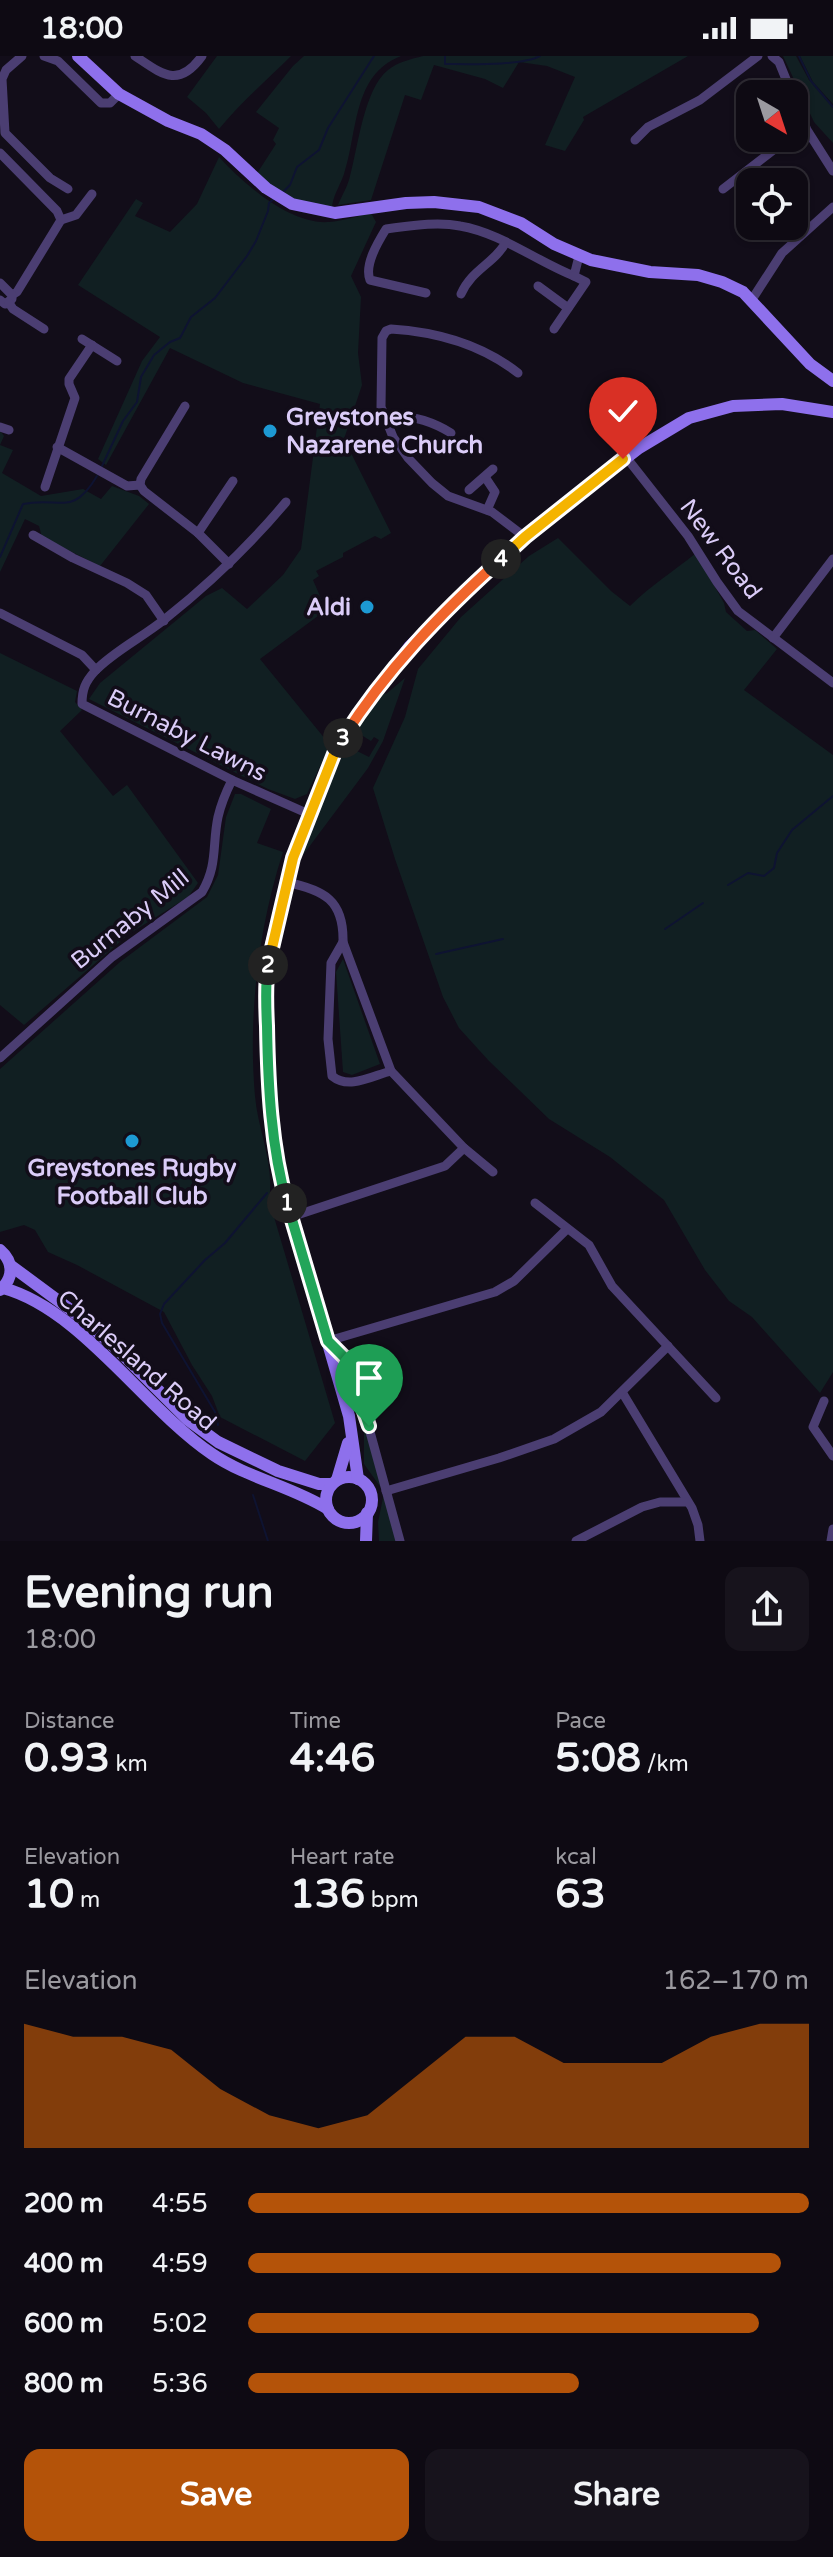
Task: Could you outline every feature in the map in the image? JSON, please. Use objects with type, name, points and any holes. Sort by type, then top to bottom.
[{"type":"main road","points":[[86,59],[119,94],[168,121],[201,134],[225,150],[266,188],[292,204],[335,213],[423,202],[479,207],[521,223],[579,256],[606,264],[650,272],[698,275],[722,282],[743,292],[810,364],[833,381]]},
{"type":"main road","points":[[358,1479],[349,1416],[281,1181],[272,1122],[267,1053],[266,978],[271,945],[293,858],[336,749],[410,646],[525,537],[626,457],[689,418],[716,409],[782,404],[833,412]]},
{"type":"main road","name":"Charlesland Road","points":[[0,1250],[10,1265],[83,1319],[188,1420],[218,1442],[278,1471],[319,1484],[334,1482]]},
{"type":"main road","points":[[1,1289],[9,1279],[10,1265]]},
{"type":"main road","name":"Charlesland Road","points":[[1,1289],[30,1297],[89,1340],[163,1415],[215,1456],[328,1509]]},
{"type":"main road","points":[[350,1436],[327,1494],[328,1509],[336,1519],[346,1523],[360,1541]]},
{"type":"main road","points":[[334,1482],[345,1477],[358,1479],[368,1486],[372,1497],[367,1513],[366,1541]]},
{"type":"main road","points":[[346,1523],[359,1520],[367,1513]]},
{"type":"street","points":[[22,56],[6,70],[2,79],[5,133],[50,178],[68,189]]},
{"type":"street","points":[[44,56],[58,61],[101,103],[110,103],[119,94]]},
{"type":"street","points":[[135,56],[163,75],[177,76],[188,72],[202,56]]},
{"type":"street","points":[[635,140],[648,127],[700,100],[758,56]]},
{"type":"street","points":[[772,56],[779,62],[786,80]]},
{"type":"street","points":[[808,132],[833,171]]},
{"type":"street","points":[[723,189],[772,152]]},
{"type":"street","points":[[0,153],[57,211],[61,220]]},
{"type":"street","points":[[7,299],[17,292],[61,220],[76,215],[92,194]]},
{"type":"street","points":[[751,301],[782,253],[833,207]]},
{"type":"street","points":[[426,293],[370,280],[368,274],[372,259],[386,229],[459,225],[506,242],[548,266],[586,282],[554,329]]},
{"type":"street","points":[[461,294],[468,279],[506,242]]},
{"type":"street","points":[[574,276],[579,256]]},
{"type":"street","points":[[0,283],[13,309],[44,329]]},
{"type":"street","points":[[538,286],[568,308]]},
{"type":"street","points":[[518,373],[499,360],[455,339],[391,329],[382,338],[381,407],[393,437],[408,458],[448,496],[487,510],[525,537]]},
{"type":"street","points":[[82,339],[117,361]]},
{"type":"street","points":[[45,487],[75,398],[69,379],[92,345]]},
{"type":"street","points":[[185,406],[140,485],[198,533],[229,564]]},
{"type":"street","points":[[384,417],[414,417],[451,433]]},
{"type":"street","points":[[57,447],[127,486],[140,485]]},
{"type":"street","name":"New Road","points":[[626,457],[688,536],[738,611],[833,683]]},
{"type":"street","points":[[469,490],[489,473],[495,492],[487,510]]},
{"type":"street","points":[[198,533],[233,481]]},
{"type":"street","name":"Burnaby Lawns","points":[[286,502],[229,564],[164,621],[96,670],[82,688],[82,704],[232,780],[311,815]]},
{"type":"street","points":[[33,535],[146,595],[164,621]]},
{"type":"street","points":[[773,638],[833,559]]},
{"type":"street","name":"Burnaby Lawns","points":[[0,613],[82,655],[96,670]]},
{"type":"street","name":"Burnaby Mill","points":[[0,1058],[112,957],[202,892],[211,876],[218,817],[232,780]]},
{"type":"street","points":[[286,882],[312,889],[334,902],[344,923],[343,942],[391,1071],[464,1148],[493,1172]]},
{"type":"street","points":[[343,942],[331,963],[328,1039],[332,1076],[349,1084],[391,1071]]},
{"type":"street","points":[[291,1217],[445,1166],[464,1148]]},
{"type":"street","points":[[535,1203],[589,1245],[612,1286],[716,1398]]},
{"type":"street","points":[[400,1541],[375,1444],[346,1359],[328,1341],[495,1292],[514,1281],[567,1229]]},
{"type":"street","points":[[386,1491],[554,1439],[601,1412],[668,1346]]},
{"type":"street","points":[[622,1392],[692,1508],[700,1541]]},
{"type":"street","points":[[824,1401],[813,1427],[833,1456]]},
{"type":"street","points":[[576,1541],[642,1507],[660,1502],[687,1502]]},
{"type":"street","points":[[831,1541],[833,1529]]},
{"type":"shaded area","points":[[217,56],[291,56],[219,129],[187,97]]},
{"type":"shaded area","points":[[304,56],[401,56],[385,65],[365,91],[332,209],[289,198],[256,175],[276,144],[273,140],[279,128],[256,112]]},
{"type":"shaded area","points":[[423,56],[688,56],[583,117],[565,151],[545,145],[575,77],[547,66],[519,62],[503,88],[485,79],[434,65],[421,100],[405,95],[371,200],[338,205],[349,180],[373,90],[392,67]]},
{"type":"shaded area","points":[[783,56],[796,56],[809,80],[833,108],[833,143],[814,122],[808,109],[808,80],[794,80]]},
{"type":"shaded area","points":[[800,56],[833,56],[833,104],[813,82]]},
{"type":"shaded area","points":[[219,157],[269,201],[299,217],[329,222],[371,213],[376,222],[351,276],[361,297],[358,353],[362,385],[344,439],[391,533],[381,539],[375,536],[316,571],[319,576],[313,580],[326,610],[260,659],[330,745],[307,794],[295,799],[268,789],[89,699],[100,683],[206,596],[222,588],[247,609],[283,575],[301,549],[320,404],[243,383],[170,348],[106,465],[98,459],[142,361],[160,337],[78,285],[136,199],[143,203],[135,216],[170,232],[197,204]]},
{"type":"shaded area","points":[[0,445],[13,450],[2,473],[41,496],[83,489],[101,499],[112,486],[139,496],[149,504],[100,566],[42,537],[39,526],[25,519],[0,572]]},
{"type":"shaded area","points":[[558,538],[630,606],[696,553],[726,612],[747,631],[755,630],[777,649],[744,690],[833,755],[833,1372],[820,1393],[752,1317],[729,1301],[705,1270],[664,1200],[610,1157],[549,1119],[459,1028],[443,997],[373,788],[405,717],[418,669],[461,617],[529,556]]},
{"type":"shaded area","points":[[0,653],[77,691],[75,702],[82,710],[60,731],[113,796],[127,785],[198,883],[188,897],[129,934],[24,1025],[0,1005]]},
{"type":"shaded area","points":[[405,678],[383,741],[368,768],[301,854],[316,812],[347,746],[369,757],[379,740],[374,737],[371,741],[358,733],[358,728],[380,696]]},
{"type":"shaded area","name":"Greystones Rugby Football Club","points":[[235,794],[271,809],[257,843],[283,852],[261,942],[254,1004],[253,1066],[257,1109],[270,1174],[269,1200],[335,1423],[305,1461],[220,1417],[212,1396],[164,1312],[48,1252],[35,1230],[24,1225],[0,1232],[0,1069],[120,962],[207,897],[218,875],[226,817]]},
{"type":"shaded area","points":[[343,959],[380,1064],[352,1075],[343,1072],[336,972]]},
{"type":"shaded area","points":[[347,1370],[358,1394],[397,1541],[379,1541],[382,1489],[364,1464],[364,1432]]},
{"type":"waterway","points":[[283,192],[290,185],[297,167],[319,150],[328,128],[374,56]]},
{"type":"waterway","points":[[445,56],[445,64],[508,63],[540,56]]},
{"type":"waterway","points":[[799,56],[811,81],[833,107]]},
{"type":"waterway","points":[[102,466],[123,421],[137,402],[141,377],[154,355],[180,338],[191,317],[215,298],[247,256],[256,241],[269,203],[275,198]]},
{"type":"waterway","points":[[0,557],[23,504],[72,501],[80,497],[97,476]]},
{"type":"waterway","points":[[728,885],[748,873],[764,876],[774,868],[777,853],[792,830],[833,796]]},
{"type":"waterway","points":[[665,929],[703,903]]},
{"type":"waterway","points":[[436,954],[503,939]]},
{"type":"waterway","points":[[218,1425],[215,1412],[162,1323],[160,1314],[164,1304],[225,1243],[267,1193]]},
{"type":"waterway","points":[[253,1495],[268,1541]]},
{"type":"place","name":"Greystones Nazarene Church","points":[[270,431]]},
{"type":"place","name":"Aldi","points":[[367,607]]},
{"type":"place","name":"Greystones Rugby Football Club","points":[[132,1141]]},
{"type":"route","points":[[369,1426],[346,1359],[328,1341],[281,1181],[272,1122],[266,978],[286,882],[336,749],[410,646],[525,537],[623,459]]}]
